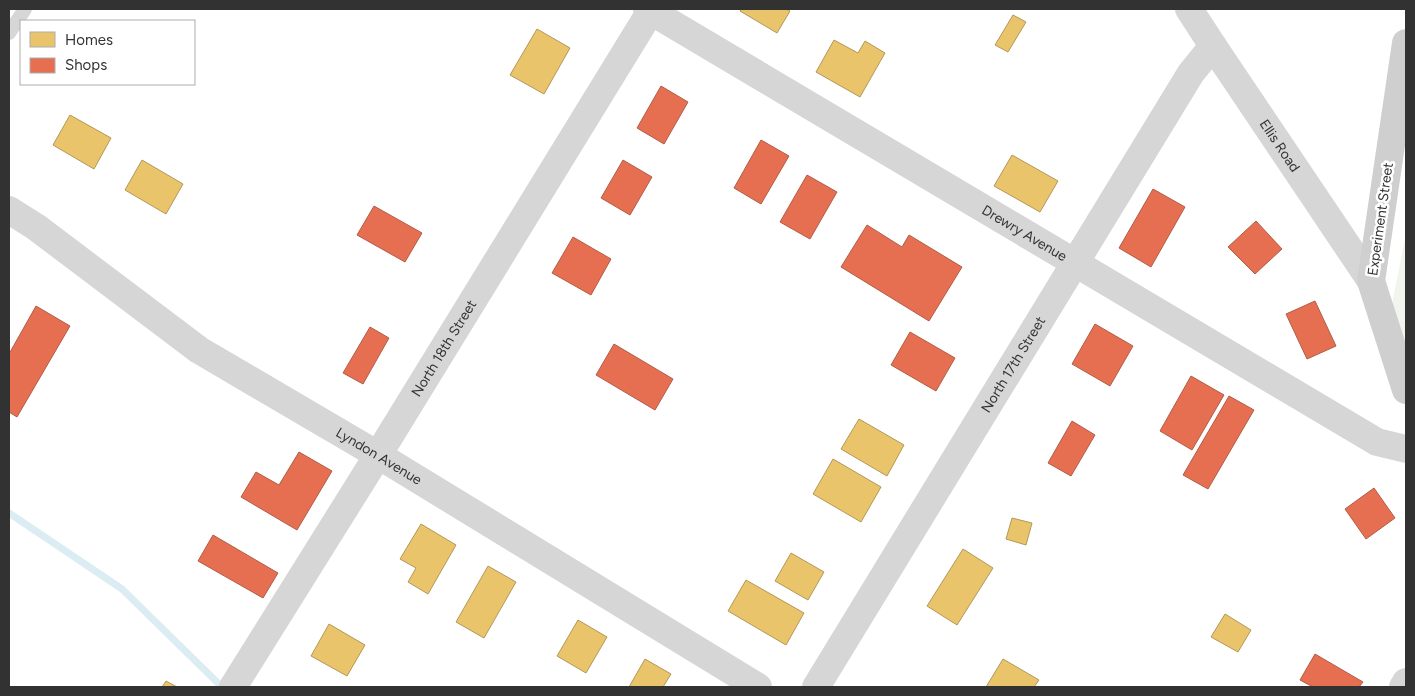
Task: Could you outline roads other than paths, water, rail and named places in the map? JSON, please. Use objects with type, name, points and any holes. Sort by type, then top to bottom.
[{"type":"main road","name":"Experiment Street","points":[[1406,43],[1371,281],[1406,390]]},
{"type":"street","name":"Drewry Avenue","points":[[650,9],[1377,442],[1406,449]]},
{"type":"street","name":"North 18th Street","points":[[233,687],[378,455],[650,9]]},
{"type":"street","name":"Ellis Road","points":[[1189,9],[1371,281]]},
{"type":"street","name":"North 17th Street","points":[[816,687],[1191,73],[1213,46]]},
{"type":"street","name":"Lyndon Avenue","points":[[9,210],[36,227],[199,350],[378,455],[758,687]]},
{"type":"street","points":[[1403,687],[1406,682]]},
{"type":"lane","points":[[9,33],[25,9]]},
{"type":"waterway","points":[[9,513],[122,589],[222,687]]}]
